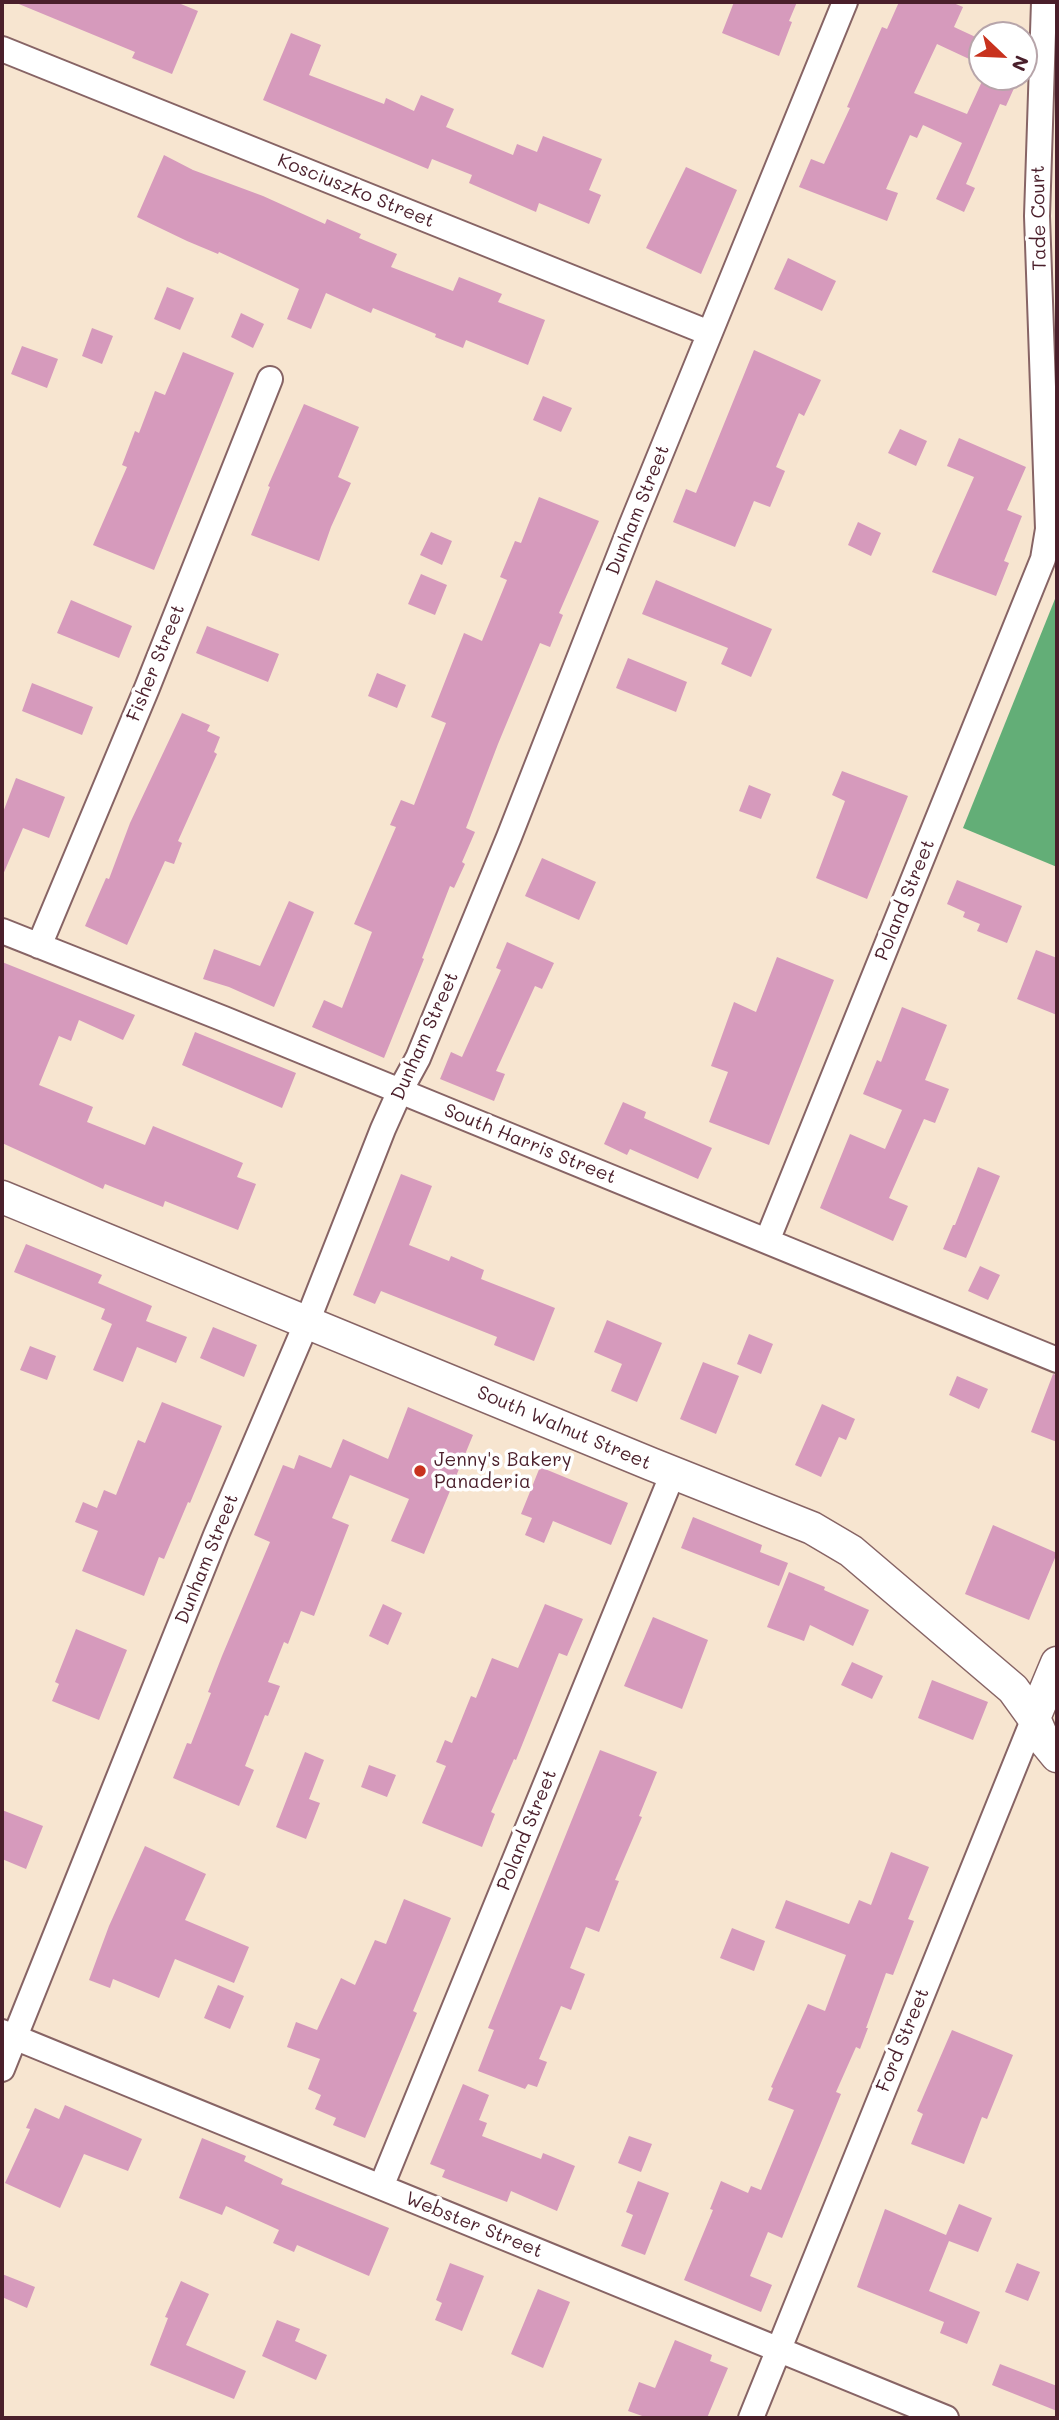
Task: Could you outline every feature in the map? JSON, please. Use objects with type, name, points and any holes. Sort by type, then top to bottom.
[{"type":"street","name":"Dunham Street","points":[[2,2068],[8,2035],[307,1322],[400,1091],[418,1058],[845,2]]},
{"type":"street","name":"Tade Court","points":[[1043,559],[1048,529],[1037,216],[1044,2]]},
{"type":"street","name":"Kosciuszko Street","points":[[2,49],[709,333]]},
{"type":"street","name":"Fisher Street","points":[[39,946],[152,675],[270,379]]},
{"type":"street","name":"Poland Street","points":[[767,1241],[1043,559]]},
{"type":"street","name":"South Harris Street","points":[[2,931],[1057,1360]]},
{"type":"street","name":"South Walnut Street","points":[[2,1197],[812,1528],[851,1551],[1013,1689],[1034,1718],[1043,1739],[1057,1756]]},
{"type":"street","name":"Poland Street","points":[[381,2187],[673,1473]]},
{"type":"street","name":"Ford Street","points":[[751,2418],[1057,1663]]},
{"type":"street","name":"Webster Street","points":[[8,2035],[946,2418]]},
{"type":"green space","points":[[1057,594],[1057,867],[963,828]]},
{"type":"building","points":[[14,2],[176,2],[198,11],[172,74],[132,58],[135,52]]},
{"type":"building","points":[[734,2],[797,2],[779,56],[722,33]]},
{"type":"building","points":[[899,2],[951,2],[963,7],[954,27],[968,34],[968,58],[937,44],[914,93],[967,114],[978,91],[1013,91],[1006,106],[1000,104],[966,184],[975,188],[964,212],[936,199],[962,143],[923,125],[917,138],[910,135],[886,189],[898,193],[887,221],[799,187],[811,159],[824,164],[850,108],[847,107],[882,27],[887,29]]},
{"type":"building","points":[[291,33],[321,45],[309,75],[384,104],[386,98],[414,111],[421,95],[454,109],[446,127],[513,155],[517,144],[537,152],[543,136],[602,159],[589,190],[601,195],[589,224],[539,203],[536,212],[469,183],[472,175],[432,159],[428,169],[263,100]]},
{"type":"building","points":[[164,155],[193,170],[263,196],[325,224],[327,219],[361,234],[359,238],[397,254],[391,267],[453,291],[459,277],[502,294],[498,302],[545,320],[528,365],[466,340],[463,348],[373,308],[371,313],[326,293],[311,329],[287,319],[299,289],[137,217]]},
{"type":"building","points":[[686,167],[737,190],[701,274],[646,248]]},
{"type":"building","points":[[788,258],[836,281],[822,311],[774,289]]},
{"type":"building","points":[[167,287],[194,298],[180,330],[154,319]]},
{"type":"building","points":[[241,313],[264,324],[253,348],[231,337]]},
{"type":"building","points":[[92,328],[113,336],[102,364],[82,356]]},
{"type":"building","points":[[22,346],[58,359],[47,388],[11,374]]},
{"type":"building","points":[[754,350],[821,380],[804,416],[799,413],[776,467],[785,471],[770,507],[754,501],[735,547],[673,522],[686,489],[696,493]]},
{"type":"building","points":[[183,352],[234,373],[154,570],[93,545],[127,467],[122,465],[135,431],[139,433],[155,391],[165,395]]},
{"type":"building","points":[[543,396],[572,408],[561,432],[533,420]]},
{"type":"building","points":[[304,404],[359,427],[338,477],[351,483],[319,561],[251,535],[270,487],[268,486]]},
{"type":"building","points":[[900,429],[927,441],[916,466],[888,453]]},
{"type":"building","points":[[959,438],[1026,467],[1007,510],[1022,516],[1004,561],[1009,563],[996,596],[932,572],[974,477],[947,466]]},
{"type":"building","points":[[539,497],[599,521],[559,613],[563,615],[550,647],[540,643],[498,744],[466,828],[475,832],[462,862],[465,864],[454,888],[450,886],[384,1058],[312,1027],[324,1000],[342,1008],[372,932],[354,924],[396,827],[390,825],[401,800],[414,805],[446,723],[431,717],[464,633],[482,641],[507,580],[500,577],[515,541],[521,543]]},
{"type":"building","points":[[858,522],[881,533],[871,556],[848,545]]},
{"type":"building","points":[[431,532],[452,541],[442,565],[420,555]]},
{"type":"building","points":[[421,574],[447,585],[435,615],[408,604]]},
{"type":"building","points":[[656,580],[772,629],[751,677],[721,664],[728,648],[642,614]]},
{"type":"building","points":[[71,600],[132,626],[119,658],[57,633]]},
{"type":"building","points":[[207,626],[279,654],[268,682],[196,653]]},
{"type":"building","points":[[628,658],[687,682],[676,712],[616,688]]},
{"type":"building","points":[[377,673],[406,685],[397,708],[368,696]]},
{"type":"building","points":[[32,683],[93,707],[82,735],[22,711]]},
{"type":"building","points":[[182,713],[210,725],[207,731],[220,737],[214,752],[217,754],[178,841],[182,843],[174,864],[165,861],[127,945],[85,926],[106,878],[109,879],[130,823]]},
{"type":"building","points":[[842,771],[908,796],[867,899],[816,878],[845,801],[832,795]]},
{"type":"building","points":[[16,778],[65,797],[49,838],[23,828],[2,877],[2,815]]},
{"type":"building","points":[[749,785],[771,794],[761,819],[739,811]]},
{"type":"building","points":[[542,858],[596,882],[579,920],[525,896]]},
{"type":"building","points":[[957,880],[1022,906],[1007,943],[977,931],[980,924],[963,917],[965,912],[947,904]]},
{"type":"building","points":[[289,901],[314,912],[274,1007],[203,979],[214,949],[260,966]]},
{"type":"building","points":[[507,942],[554,963],[542,989],[535,986],[496,1071],[505,1074],[494,1101],[440,1079],[451,1052],[462,1057],[501,970],[496,968]]},
{"type":"building","points":[[1036,950],[1057,958],[1057,1015],[1017,999]]},
{"type":"building","points":[[777,957],[834,980],[769,1145],[709,1122],[728,1072],[711,1066],[734,1002],[756,1012]]},
{"type":"building","points":[[2,962],[135,1015],[123,1040],[79,1020],[71,1041],[59,1036],[39,1085],[93,1107],[87,1122],[145,1145],[153,1126],[243,1163],[237,1177],[256,1184],[238,1230],[165,1201],[163,1207],[105,1184],[103,1189],[2,1143]]},
{"type":"building","points":[[902,1007],[947,1025],[925,1080],[949,1089],[935,1123],[924,1119],[889,1198],[908,1206],[893,1241],[820,1208],[850,1134],[885,1149],[902,1110],[863,1094],[877,1060],[881,1062]]},
{"type":"building","points":[[195,1032],[296,1073],[282,1108],[182,1065]]},
{"type":"building","points":[[623,1102],[646,1112],[644,1118],[712,1148],[698,1179],[630,1149],[627,1155],[604,1144]]},
{"type":"building","points":[[978,1167],[1000,1176],[966,1258],[943,1249]]},
{"type":"building","points":[[401,1174],[432,1186],[409,1245],[449,1261],[451,1256],[484,1270],[481,1279],[555,1308],[534,1361],[494,1345],[497,1337],[381,1291],[375,1304],[353,1295]]},
{"type":"building","points":[[26,1244],[102,1275],[98,1283],[152,1306],[146,1321],[187,1337],[176,1363],[137,1347],[123,1382],[93,1370],[112,1324],[101,1319],[105,1309],[14,1272]]},
{"type":"building","points":[[980,1266],[1000,1275],[988,1300],[968,1291]]},
{"type":"building","points":[[607,1320],[662,1343],[637,1402],[611,1391],[622,1364],[594,1352]]},
{"type":"building","points":[[213,1327],[257,1345],[244,1377],[200,1358]]},
{"type":"building","points":[[749,1334],[773,1344],[761,1374],[737,1364]]},
{"type":"building","points":[[30,1346],[56,1356],[47,1380],[20,1370]]},
{"type":"building","points":[[703,1362],[739,1376],[716,1434],[680,1419]]},
{"type":"building","points":[[1053,1374],[1057,1375],[1057,1442],[1031,1432]]},
{"type":"building","points":[[957,1376],[988,1389],[979,1409],[949,1395]]},
{"type":"building","points":[[162,1402],[222,1426],[190,1503],[188,1502],[164,1559],[159,1557],[144,1596],[82,1571],[98,1531],[75,1522],[83,1502],[97,1508],[104,1490],[116,1495],[138,1440],[145,1443]]},
{"type":"building","points":[[822,1404],[855,1419],[846,1440],[839,1437],[821,1477],[795,1465]]},
{"type":"building","points":[[408,1407],[473,1435],[424,1554],[391,1541],[409,1499],[350,1475],[332,1518],[349,1525],[314,1616],[301,1611],[288,1644],[284,1642],[268,1682],[280,1686],[268,1716],[265,1715],[245,1766],[254,1770],[239,1806],[173,1778],[187,1743],[191,1744],[222,1656],[270,1542],[254,1535],[283,1465],[294,1469],[299,1455],[331,1468],[343,1439],[388,1459]]},
{"type":"building","points":[[540,1467],[628,1503],[611,1545],[553,1521],[544,1543],[525,1535],[532,1518],[521,1514]]},
{"type":"building","points":[[693,1517],[762,1545],[760,1552],[788,1563],[779,1586],[681,1548]]},
{"type":"building","points":[[993,1525],[1057,1553],[1029,1620],[965,1594]]},
{"type":"building","points":[[789,1572],[869,1610],[853,1646],[810,1625],[804,1641],[767,1627]]},
{"type":"building","points":[[383,1604],[402,1613],[388,1645],[369,1636]]},
{"type":"building","points":[[545,1604],[583,1619],[567,1656],[559,1653],[516,1760],[514,1759],[491,1812],[495,1814],[482,1847],[422,1823],[446,1766],[436,1762],[445,1740],[452,1743],[471,1696],[476,1698],[492,1658],[518,1668]]},
{"type":"building","points":[[653,1617],[708,1640],[682,1709],[624,1686]]},
{"type":"building","points":[[76,1629],[127,1650],[99,1720],[52,1701],[59,1684],[55,1682]]},
{"type":"building","points":[[852,1662],[883,1676],[872,1699],[841,1685]]},
{"type":"building","points":[[932,1680],[988,1702],[973,1740],[918,1718]]},
{"type":"building","points":[[600,1750],[657,1772],[639,1816],[642,1817],[615,1880],[619,1881],[599,1932],[586,1927],[570,1968],[585,1974],[571,2010],[561,2006],[539,2059],[547,2062],[537,2087],[528,2084],[525,2089],[478,2071],[494,2030],[488,2028]]},
{"type":"building","points":[[305,1752],[324,1760],[309,1799],[320,1803],[306,1839],[276,1827]]},
{"type":"building","points":[[369,1765],[396,1775],[387,1797],[361,1787]]},
{"type":"building","points":[[2,1810],[43,1826],[26,1869],[2,1859]]},
{"type":"building","points":[[145,1846],[206,1874],[185,1920],[249,1947],[234,1983],[175,1959],[159,1998],[113,1979],[110,1988],[89,1980],[109,1926]]},
{"type":"building","points":[[891,1852],[929,1867],[908,1919],[914,1921],[893,1975],[886,1973],[860,2049],[856,2047],[836,2092],[841,2094],[782,2238],[768,2232],[750,2276],[772,2285],[761,2312],[684,2280],[713,2210],[710,2209],[721,2181],[748,2193],[751,2186],[761,2190],[794,2110],[768,2100],[773,2088],[771,2087],[808,2004],[825,2011],[846,1955],[775,1928],[786,1900],[849,1924],[859,1900],[871,1905]]},
{"type":"building","points":[[404,1899],[451,1918],[413,2011],[417,2013],[365,2138],[333,2125],[336,2118],[315,2109],[321,2095],[308,2089],[320,2059],[287,2047],[296,2022],[317,2030],[341,1978],[355,1985],[375,1940],[386,1944]]},
{"type":"building","points":[[732,1928],[765,1941],[754,1971],[720,1958]]},
{"type":"building","points":[[218,1985],[244,1996],[230,2029],[204,2018]]},
{"type":"building","points":[[952,2030],[1013,2055],[987,2119],[982,2117],[964,2164],[911,2144],[923,2114],[917,2111]]},
{"type":"building","points":[[463,2084],[489,2095],[479,2120],[487,2123],[482,2136],[541,2159],[543,2153],[575,2166],[557,2211],[511,2191],[507,2202],[442,2177],[445,2170],[430,2164]]},
{"type":"building","points":[[65,2105],[142,2139],[128,2171],[84,2154],[60,2208],[5,2183],[30,2129],[26,2128],[35,2108],[59,2119]]},
{"type":"building","points":[[629,2136],[652,2144],[641,2172],[618,2163]]},
{"type":"building","points":[[202,2138],[246,2156],[244,2161],[283,2179],[281,2184],[389,2228],[369,2276],[297,2245],[294,2252],[273,2243],[279,2230],[226,2206],[222,2215],[179,2198]]},
{"type":"building","points":[[638,2181],[669,2193],[645,2255],[621,2246],[633,2215],[626,2212]]},
{"type":"building","points":[[959,2204],[992,2218],[978,2252],[949,2241],[929,2291],[980,2312],[967,2344],[940,2333],[944,2322],[857,2287],[885,2209],[946,2235]]},
{"type":"building","points":[[450,2263],[484,2276],[462,2331],[435,2320],[442,2303],[436,2300]]},
{"type":"building","points":[[1017,2263],[1040,2272],[1028,2301],[1005,2292]]},
{"type":"building","points":[[2,2274],[35,2287],[27,2308],[2,2297]]},
{"type":"building","points":[[181,2281],[209,2294],[186,2345],[246,2371],[234,2399],[150,2365],[168,2318],[165,2317]]},
{"type":"building","points":[[538,2289],[570,2302],[543,2368],[511,2354]]},
{"type":"building","points":[[277,2320],[300,2329],[295,2341],[327,2355],[316,2380],[262,2356]]},
{"type":"building","points":[[675,2340],[712,2355],[710,2361],[728,2368],[707,2418],[648,2418],[628,2411],[639,2382],[655,2388]]},
{"type":"building","points":[[1000,2364],[1057,2386],[1057,2411],[992,2385]]},
{"type":"place","name":"Jenny's Bakery Panaderia","points":[[420,1471]]}]
